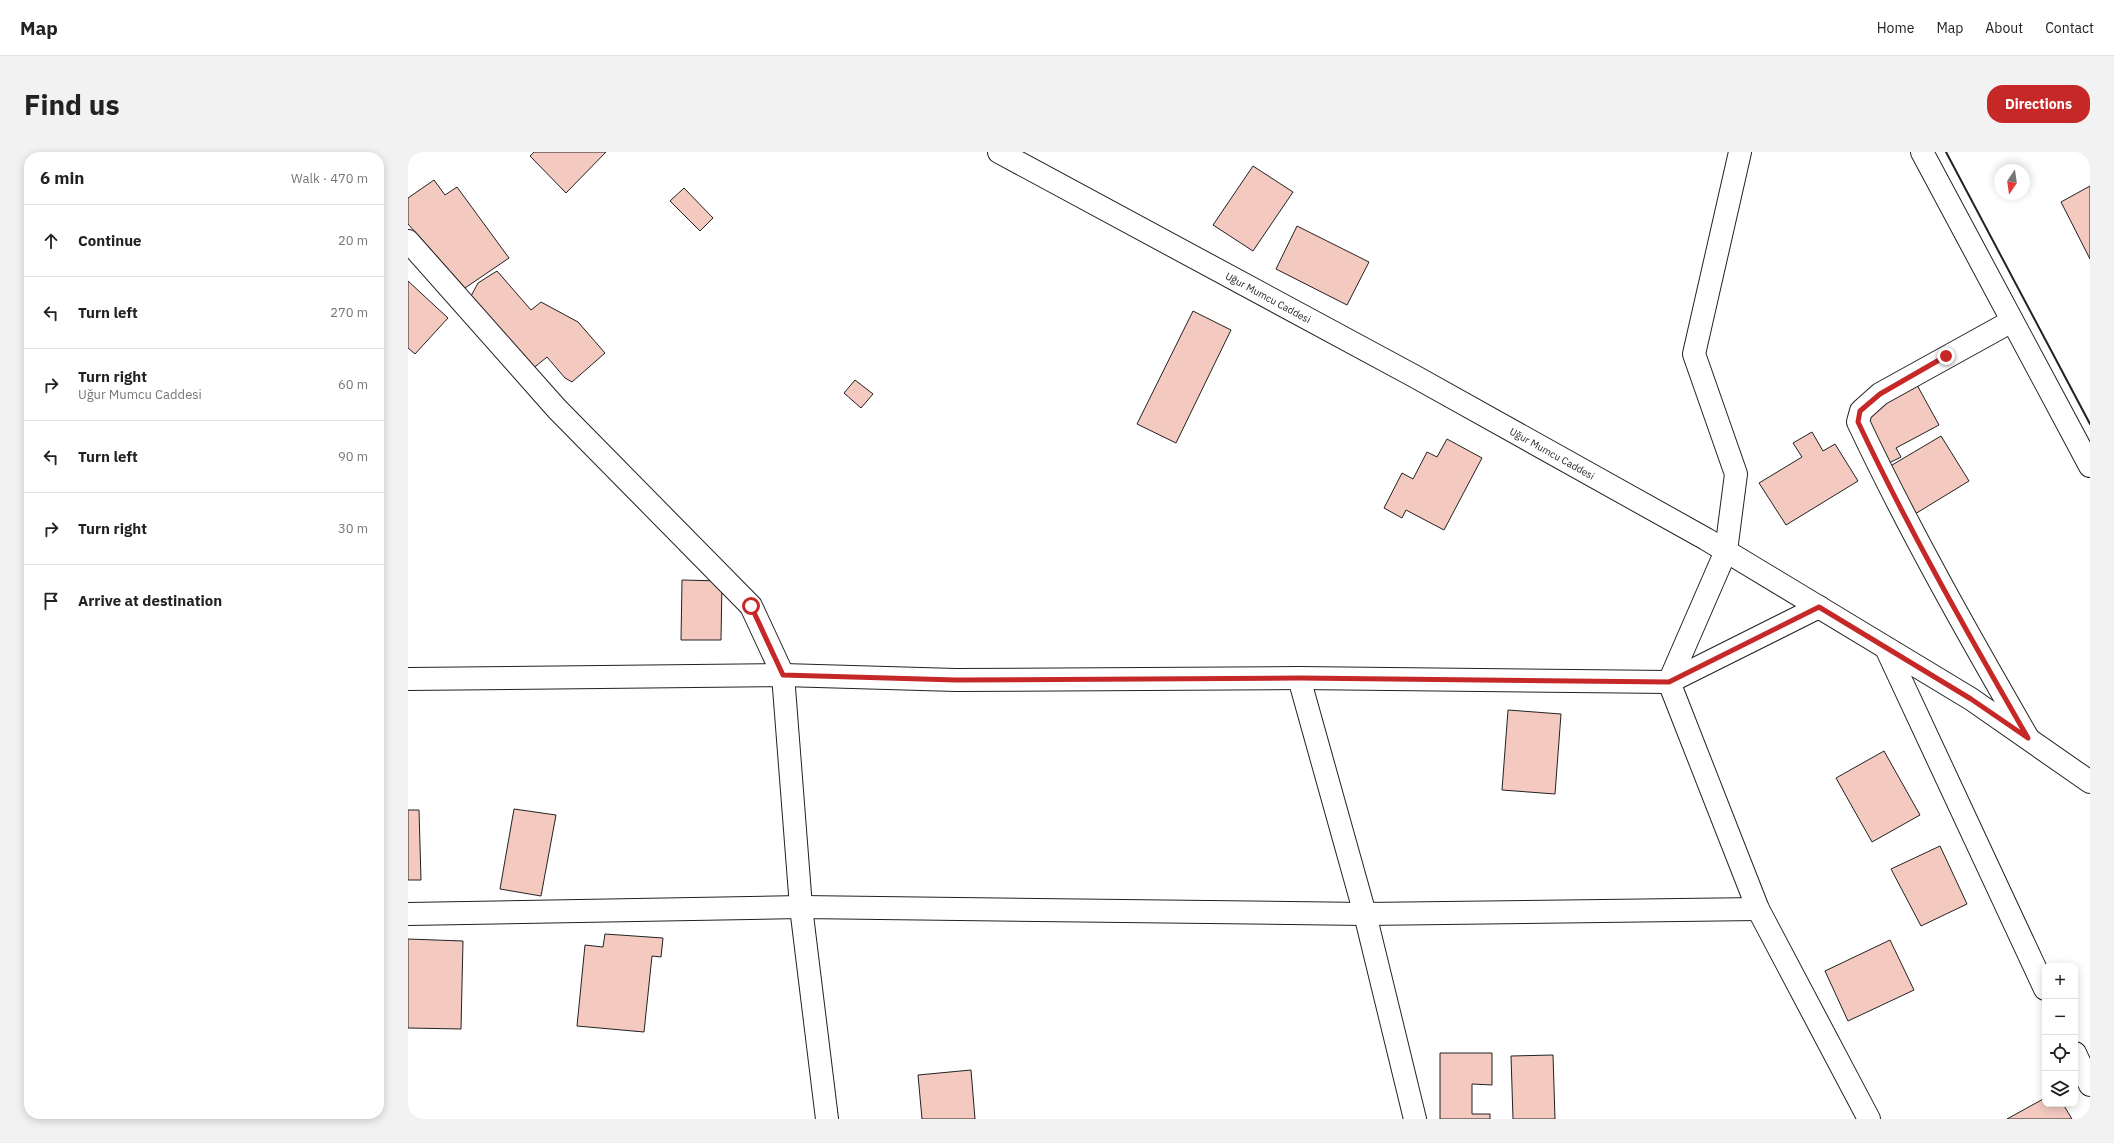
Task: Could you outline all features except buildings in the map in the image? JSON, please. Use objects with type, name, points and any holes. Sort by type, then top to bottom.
[{"type":"street","name":"Uğur Mumcu Caddesi","points":[[999,152],[1414,376],[1726,551],[1971,699],[2090,782]]},
{"type":"street","points":[[1740,152],[1694,354],[1736,474],[1726,551],[1669,682],[1758,910],[1869,1119]]},
{"type":"street","points":[[1922,152],[2090,466]]},
{"type":"street","points":[[408,241],[558,409],[751,606],[783,675],[801,907],[827,1119]]},
{"type":"street","points":[[2012,321],[1880,394],[1860,411],[1858,422],[1887,483],[1944,592],[2028,738]]},
{"type":"street","points":[[408,679],[783,675],[956,680],[1299,678],[1669,682],[1819,607]]},
{"type":"street","points":[[1886,648],[2042,982]]},
{"type":"street","points":[[1299,678],[1365,914],[1415,1119]]},
{"type":"street","points":[[408,914],[801,907],[1365,914],[1758,910]]},
{"type":"street","points":[[2078,1059],[2090,1085]]},
{"type":"wall","points":[[1946,152],[2090,424]]},
{"type":"route","points":[[751,606],[783,675],[956,680],[1299,678],[1669,682],[1819,607],[1971,699],[2028,738],[1944,592],[1887,483],[1858,422],[1860,411],[1880,394],[1946,356]]}]
